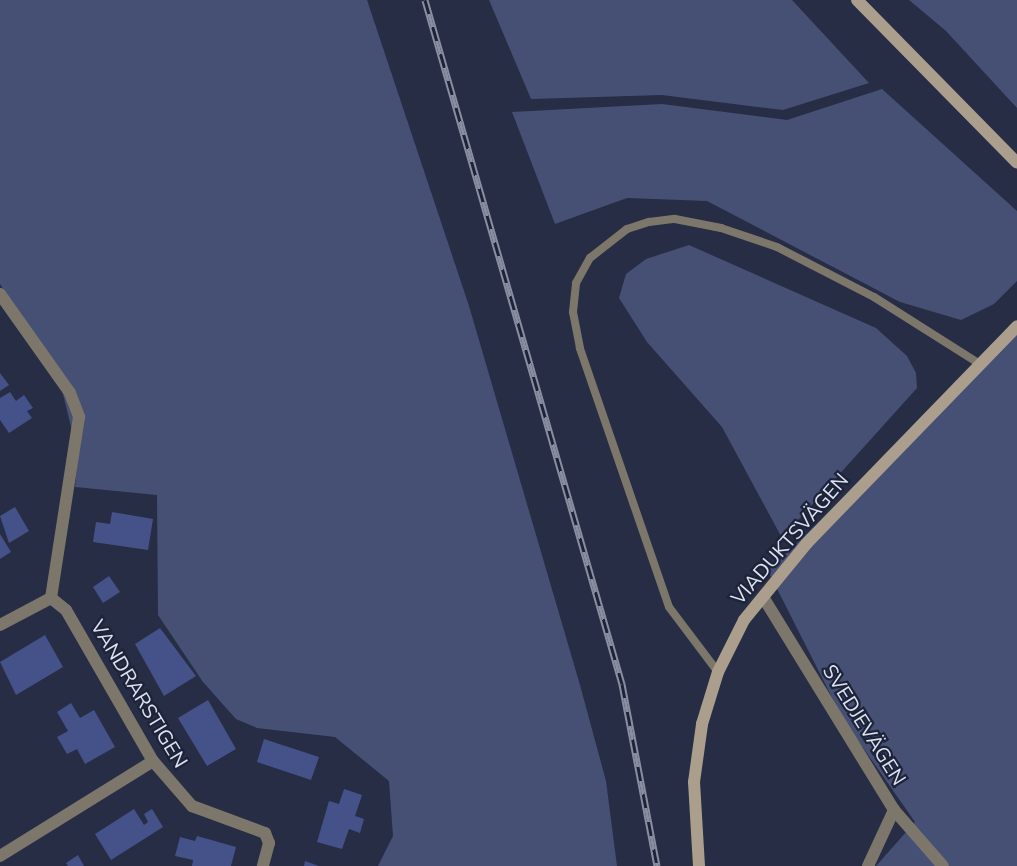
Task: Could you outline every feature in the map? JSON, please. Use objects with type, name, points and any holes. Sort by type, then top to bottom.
[{"type":"street","points":[[857,0],[1017,164]]},
{"type":"street","points":[[0,294],[70,393],[80,417],[51,598],[0,625]]},
{"type":"street","name":"VIADUKTSVÄGEN","points":[[699,866],[694,782],[702,724],[718,672],[744,620],[807,543],[1017,326]]},
{"type":"street","name":"SVEDJEVÄGEN","points":[[763,597],[894,810],[943,866]]},
{"type":"street","name":"VANDRARSTIGEN","points":[[51,598],[70,617],[153,761],[192,806],[265,833],[269,843],[263,866]]},
{"type":"street","points":[[0,856],[153,761]]},
{"type":"street","points":[[868,866],[894,810]]},
{"type":"lane","points":[[718,672],[669,607],[580,348],[573,312],[576,283],[590,258],[627,228],[649,222],[675,219],[722,228],[777,247],[874,297],[980,364]]},
{"type":"shaded area","points":[[0,0],[367,0],[469,306],[580,685],[606,781],[617,866],[378,866],[393,836],[389,781],[335,737],[257,728],[236,719],[203,682],[158,615],[157,495],[75,487],[78,455],[59,378],[0,284]]},
{"type":"shaded area","points":[[489,0],[792,0],[869,83],[783,110],[662,95],[531,99]]},
{"type":"shaded area","points":[[909,0],[1017,0],[1017,108],[946,31]]},
{"type":"shaded area","points":[[882,89],[1017,211],[1017,281],[994,304],[961,320],[900,302],[707,201],[627,198],[555,224],[512,112],[662,104],[787,120]]},
{"type":"shaded area","points":[[689,245],[876,328],[907,356],[916,373],[917,388],[782,538],[722,427],[647,342],[619,298],[626,274],[646,259]]},
{"type":"shaded area","points":[[1017,332],[1017,866],[876,866],[915,822],[843,719],[768,571]]},
{"type":"building","points":[[0,373],[9,385],[0,391]]},
{"type":"building","points":[[10,392],[16,401],[24,395],[33,408],[27,411],[32,418],[9,433],[0,420],[0,398]]},
{"type":"building","points":[[15,507],[29,531],[9,543],[0,516]]},
{"type":"building","points":[[112,512],[153,519],[148,550],[93,542],[96,522],[110,524]]},
{"type":"building","points":[[0,534],[11,552],[0,559]]},
{"type":"building","points":[[109,576],[120,592],[103,603],[93,587]]},
{"type":"building","points":[[160,628],[196,676],[164,696],[135,644]]},
{"type":"building","points":[[45,635],[63,667],[16,695],[0,662]]},
{"type":"building","points":[[208,700],[236,749],[207,766],[178,718]]},
{"type":"building","points":[[71,703],[80,718],[94,710],[115,747],[85,764],[77,749],[67,754],[57,737],[68,731],[57,712]]},
{"type":"building","points":[[264,739],[319,757],[311,780],[257,762]]},
{"type":"building","points":[[344,789],[362,795],[355,816],[364,819],[360,833],[349,829],[342,849],[317,842],[329,801],[339,804]]},
{"type":"building","points":[[134,809],[144,825],[148,822],[144,814],[152,809],[163,827],[111,860],[95,834]]},
{"type":"building","points":[[197,836],[236,847],[231,866],[192,866],[193,860],[175,856],[180,837],[195,841]]},
{"type":"building","points":[[78,855],[84,866],[68,866],[66,863]]},
{"type":"building","points":[[305,861],[319,866],[304,866]]},
{"type":"railway","points":[[425,0],[622,684],[657,866]]}]
